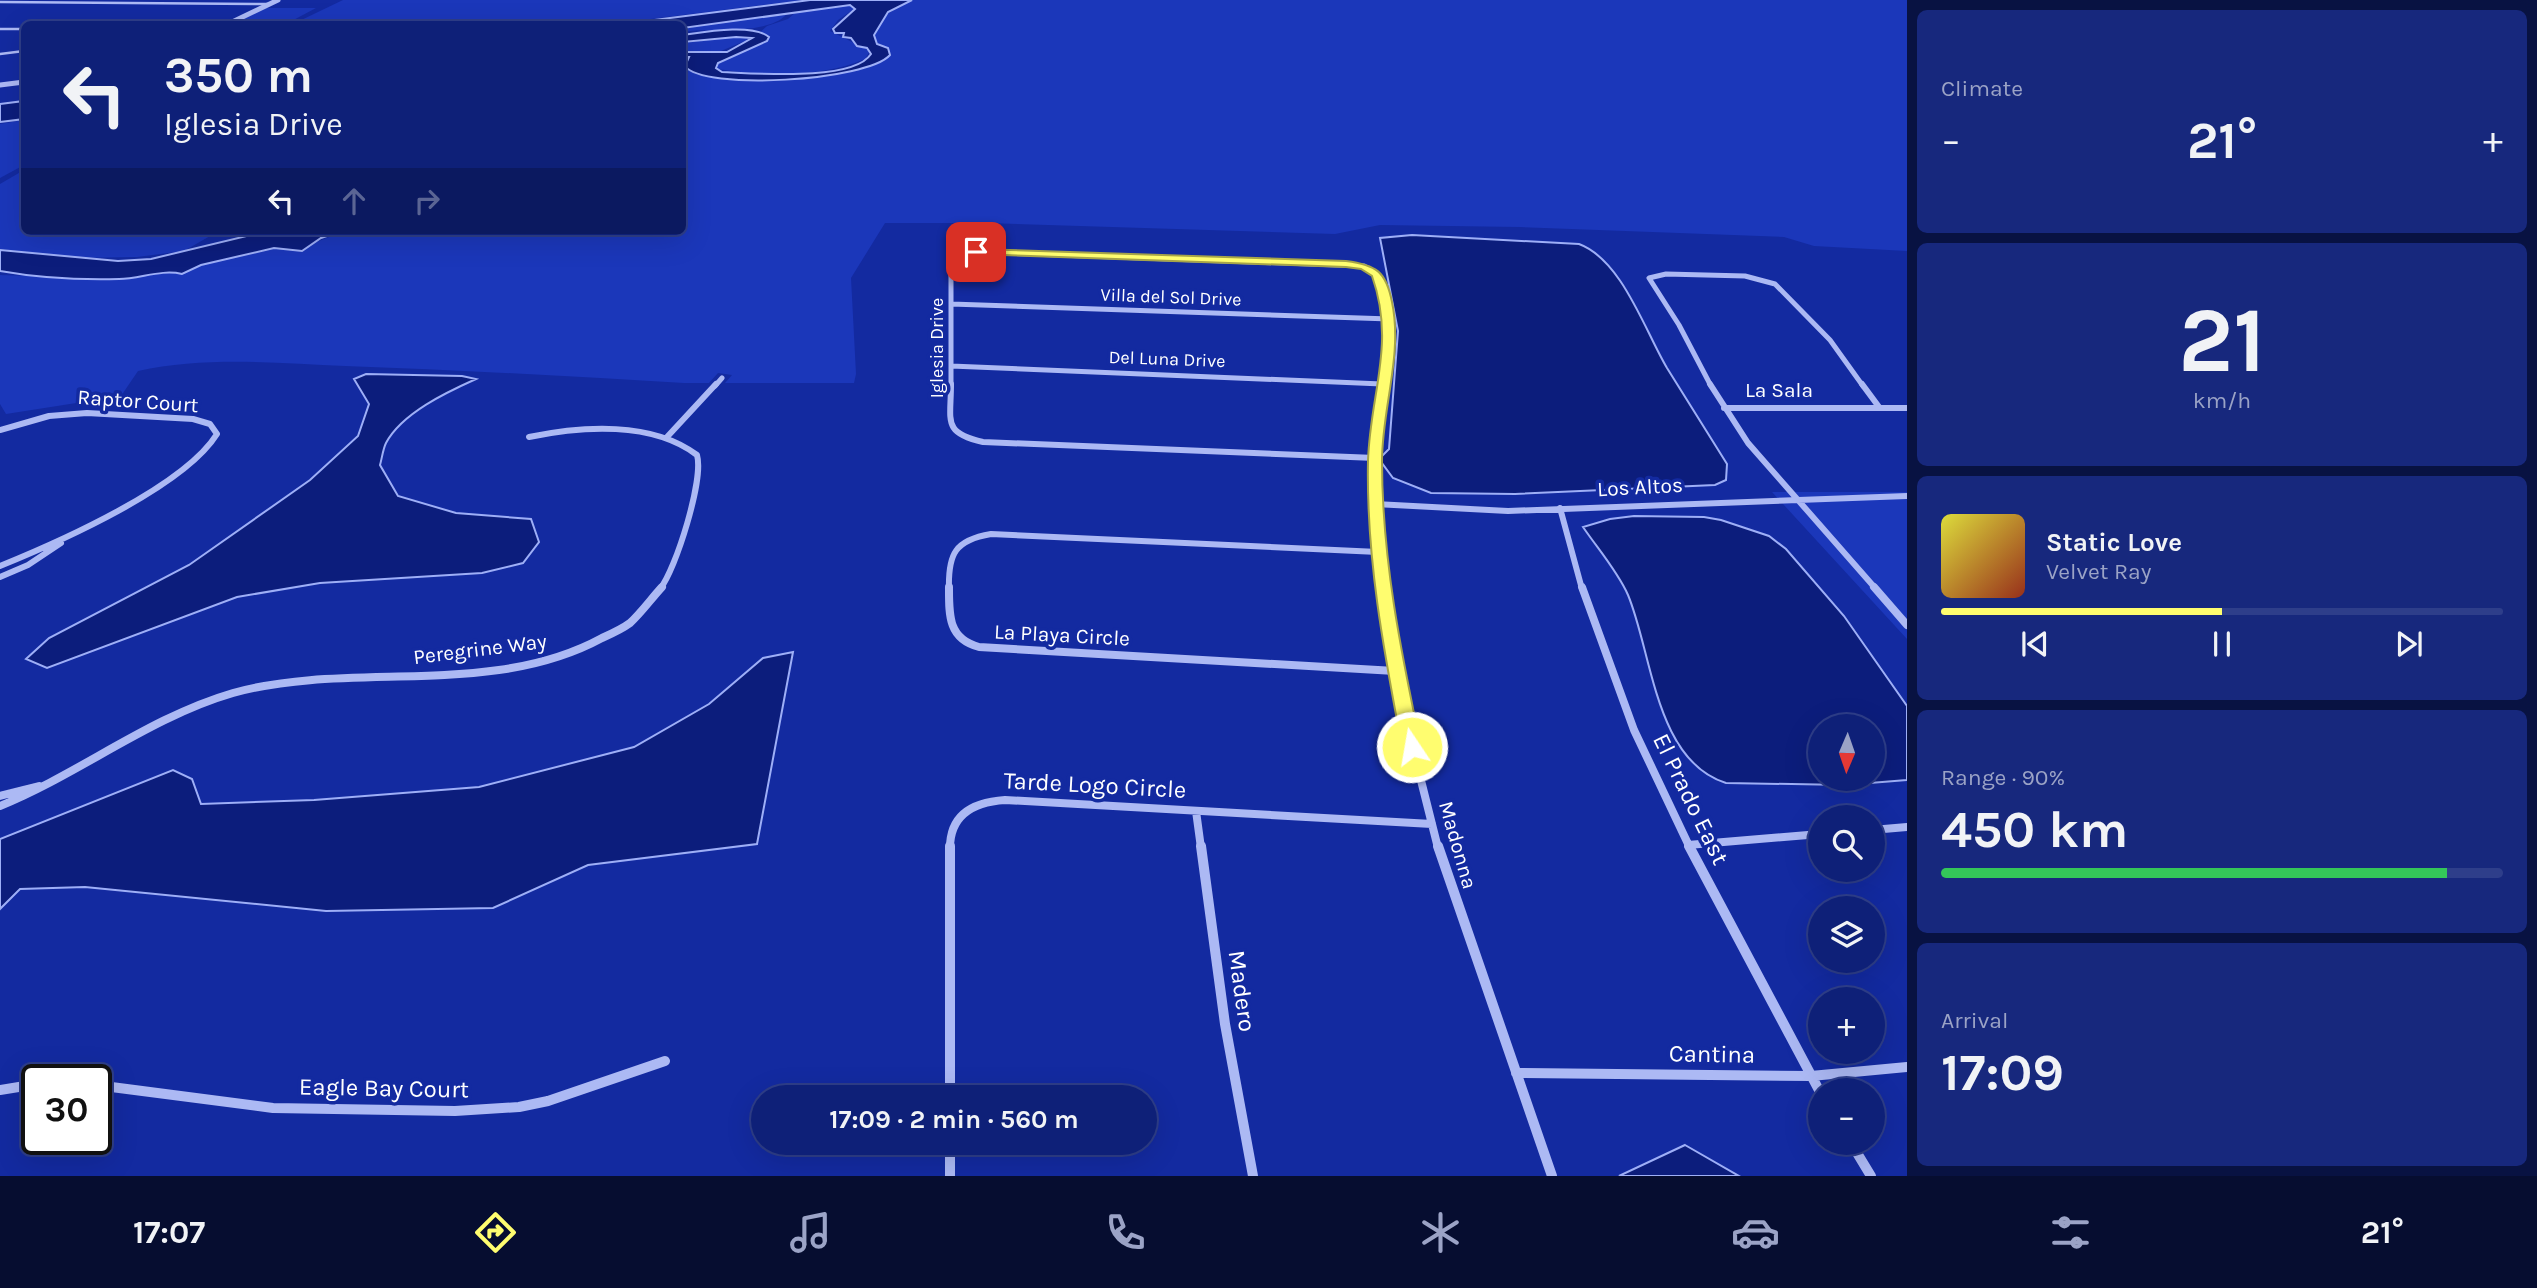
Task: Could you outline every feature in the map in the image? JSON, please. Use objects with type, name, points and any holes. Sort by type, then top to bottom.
[{"type":"street","points":[[234,21],[278,0]]},
{"type":"street","points":[[0,2],[269,4]]},
{"type":"street","points":[[0,29],[21,29]]},
{"type":"street","points":[[0,54],[21,51]]},
{"type":"street","points":[[0,85],[21,82]]},
{"type":"street","name":"Iglesia Drive","points":[[1369,268],[1346,264],[972,252],[958,256],[951,262],[951,426],[956,434],[972,440],[1375,458]]},
{"type":"street","name":"Madonna","points":[[1369,268],[1381,280],[1390,319],[1375,458],[1375,504],[1378,552],[1395,671],[1432,824],[1466,934],[1552,1176]]},
{"type":"street","points":[[1724,408],[1679,325],[1650,284],[1651,276],[1745,276],[1775,284],[1830,340],[1879,407]]},
{"type":"street","name":"Villa del Sol Drive","points":[[950,304],[1390,319]]},
{"type":"street","name":"Del Luna Drive","points":[[951,366],[1341,380],[1382,384]]},
{"type":"street","points":[[667,437],[722,378]]},
{"type":"street","name":"La Sala","points":[[1724,408],[1907,408]]},
{"type":"street","name":"La Sala","points":[[1724,408],[1794,498],[1907,625]]},
{"type":"street","name":"Raptor Court","points":[[0,430],[36,418],[75,413],[180,417],[204,421],[215,428],[216,439],[200,458],[72,534],[36,560],[0,577]]},
{"type":"street","name":"Peregrine Way","points":[[0,806],[69,775],[186,712],[244,690],[293,681],[513,667],[560,657],[608,635],[636,616],[663,587],[700,476],[697,455],[689,446],[667,437],[562,431],[529,437]]},
{"type":"street","name":"Los Altos","points":[[1375,504],[1472,511],[1907,496]]},
{"type":"street","name":"El Prado East","points":[[1560,508],[1582,588],[1618,691],[1688,845],[1811,1076]]},
{"type":"street","name":"Raptor Court","points":[[0,566],[72,534]]},
{"type":"street","name":"La Playa Circle","points":[[1378,552],[1004,534],[970,536],[957,544],[951,554],[950,623],[957,638],[985,648],[1395,671]]},
{"type":"street","name":"Peregrine Way","points":[[0,796],[69,775]]},
{"type":"street","name":"Tarde Logo Circle","points":[[950,1085],[950,836],[957,818],[977,804],[998,800],[1432,824]]},
{"type":"street","name":"Madero","points":[[1195,811],[1225,1024],[1253,1176]]},
{"type":"street","points":[[1885,829],[1907,827]]},
{"type":"street","points":[[1688,845],[1808,835]]},
{"type":"street","name":"Eagle Bay Court","points":[[112,1087],[273,1108],[454,1111],[506,1108],[548,1101],[665,1061]]},
{"type":"street","name":"Cantina","points":[[1516,1073],[1811,1076],[1907,1067]]},
{"type":"street","points":[[0,1090],[21,1087]]},
{"type":"street","points":[[950,1155],[950,1176]]},
{"type":"street","points":[[1858,1155],[1871,1176]]},
{"type":"shaded area","points":[[343,0],[802,0],[635,21],[299,21]]},
{"type":"shaded area","points":[[810,0],[912,0],[888,12],[874,35],[877,44],[888,48],[890,55],[875,64],[851,71],[786,80],[721,78],[698,74],[686,67],[689,57],[686,57],[686,52],[727,52],[752,38],[686,42],[686,35],[740,29],[769,37],[767,41],[718,63],[716,68],[722,72],[801,74],[844,69],[861,63],[871,54],[867,48],[857,46],[851,38],[843,37],[844,33],[835,33],[833,29],[855,9],[850,5],[686,28],[686,21],[646,21]]},
{"type":"shaded area","points":[[908,0],[1907,0],[1907,251],[1814,246],[1784,237],[1520,227],[1380,225],[1335,234],[987,223],[885,223],[851,278],[856,374],[854,383],[725,383],[732,375],[718,373],[709,383],[684,383],[430,369],[215,362],[138,371],[121,396],[6,414],[0,404],[0,275],[90,278],[157,274],[271,246],[282,249],[303,247],[335,235],[686,235],[686,67],[691,71],[779,79],[814,78],[866,68],[880,45],[871,36],[872,25]]},
{"type":"shaded area","points":[[845,5],[857,7],[838,20],[830,31],[870,51],[865,59],[832,69],[796,74],[715,69],[711,63],[737,53],[767,26],[788,19],[797,11]]},
{"type":"shaded area","points":[[266,8],[316,8],[292,21],[239,21]]},
{"type":"shaded area","points":[[786,15],[765,26],[737,30],[686,32],[686,26]]},
{"type":"shaded area","points":[[734,36],[745,37],[747,40],[721,51],[686,51],[686,42]]},
{"type":"shaded area","points":[[21,101],[21,119],[0,122],[0,104]]},
{"type":"shaded area","points":[[21,120],[21,167],[0,178],[0,124]]},
{"type":"shaded area","points":[[21,172],[21,235],[219,235],[210,236],[184,251],[137,257],[76,258],[0,249],[0,184]]},
{"type":"shaded area","points":[[250,235],[330,235],[302,251],[274,248],[201,265],[182,274],[89,279],[0,271],[0,250],[118,261],[151,259]]},
{"type":"shaded area","points":[[1412,235],[1579,244],[1594,252],[1608,265],[1631,298],[1667,368],[1727,464],[1726,480],[1715,485],[1515,494],[1431,493],[1393,478],[1379,459],[1389,449],[1398,331],[1380,238]]},
{"type":"shaded area","points":[[366,374],[462,376],[476,379],[426,405],[403,422],[386,443],[380,465],[398,496],[456,513],[531,519],[539,542],[523,563],[482,573],[320,583],[237,597],[47,668],[26,659],[49,638],[189,565],[310,480],[358,436],[369,404],[354,379]]},
{"type":"shaded area","points":[[1772,492],[1907,492],[1907,639]]},
{"type":"shaded area","points":[[1634,516],[1704,517],[1769,536],[1786,549],[1844,616],[1907,706],[1907,780],[1885,782],[1885,714],[1808,714],[1808,784],[1726,783],[1702,771],[1684,752],[1670,729],[1659,702],[1624,586],[1583,527],[1610,519]]},
{"type":"shaded area","points":[[793,652],[757,844],[588,865],[493,908],[326,911],[85,887],[20,889],[0,909],[0,839],[173,770],[192,779],[201,804],[314,800],[479,787],[634,747],[709,704],[763,658]]},
{"type":"shaded area","points":[[1685,1145],[1739,1176],[1619,1176]]},
{"type":"route","points":[[976,252],[1346,264],[1364,266],[1377,274],[1387,301],[1390,338],[1382,384],[1375,458],[1376,528],[1388,632],[1412,747]]}]
